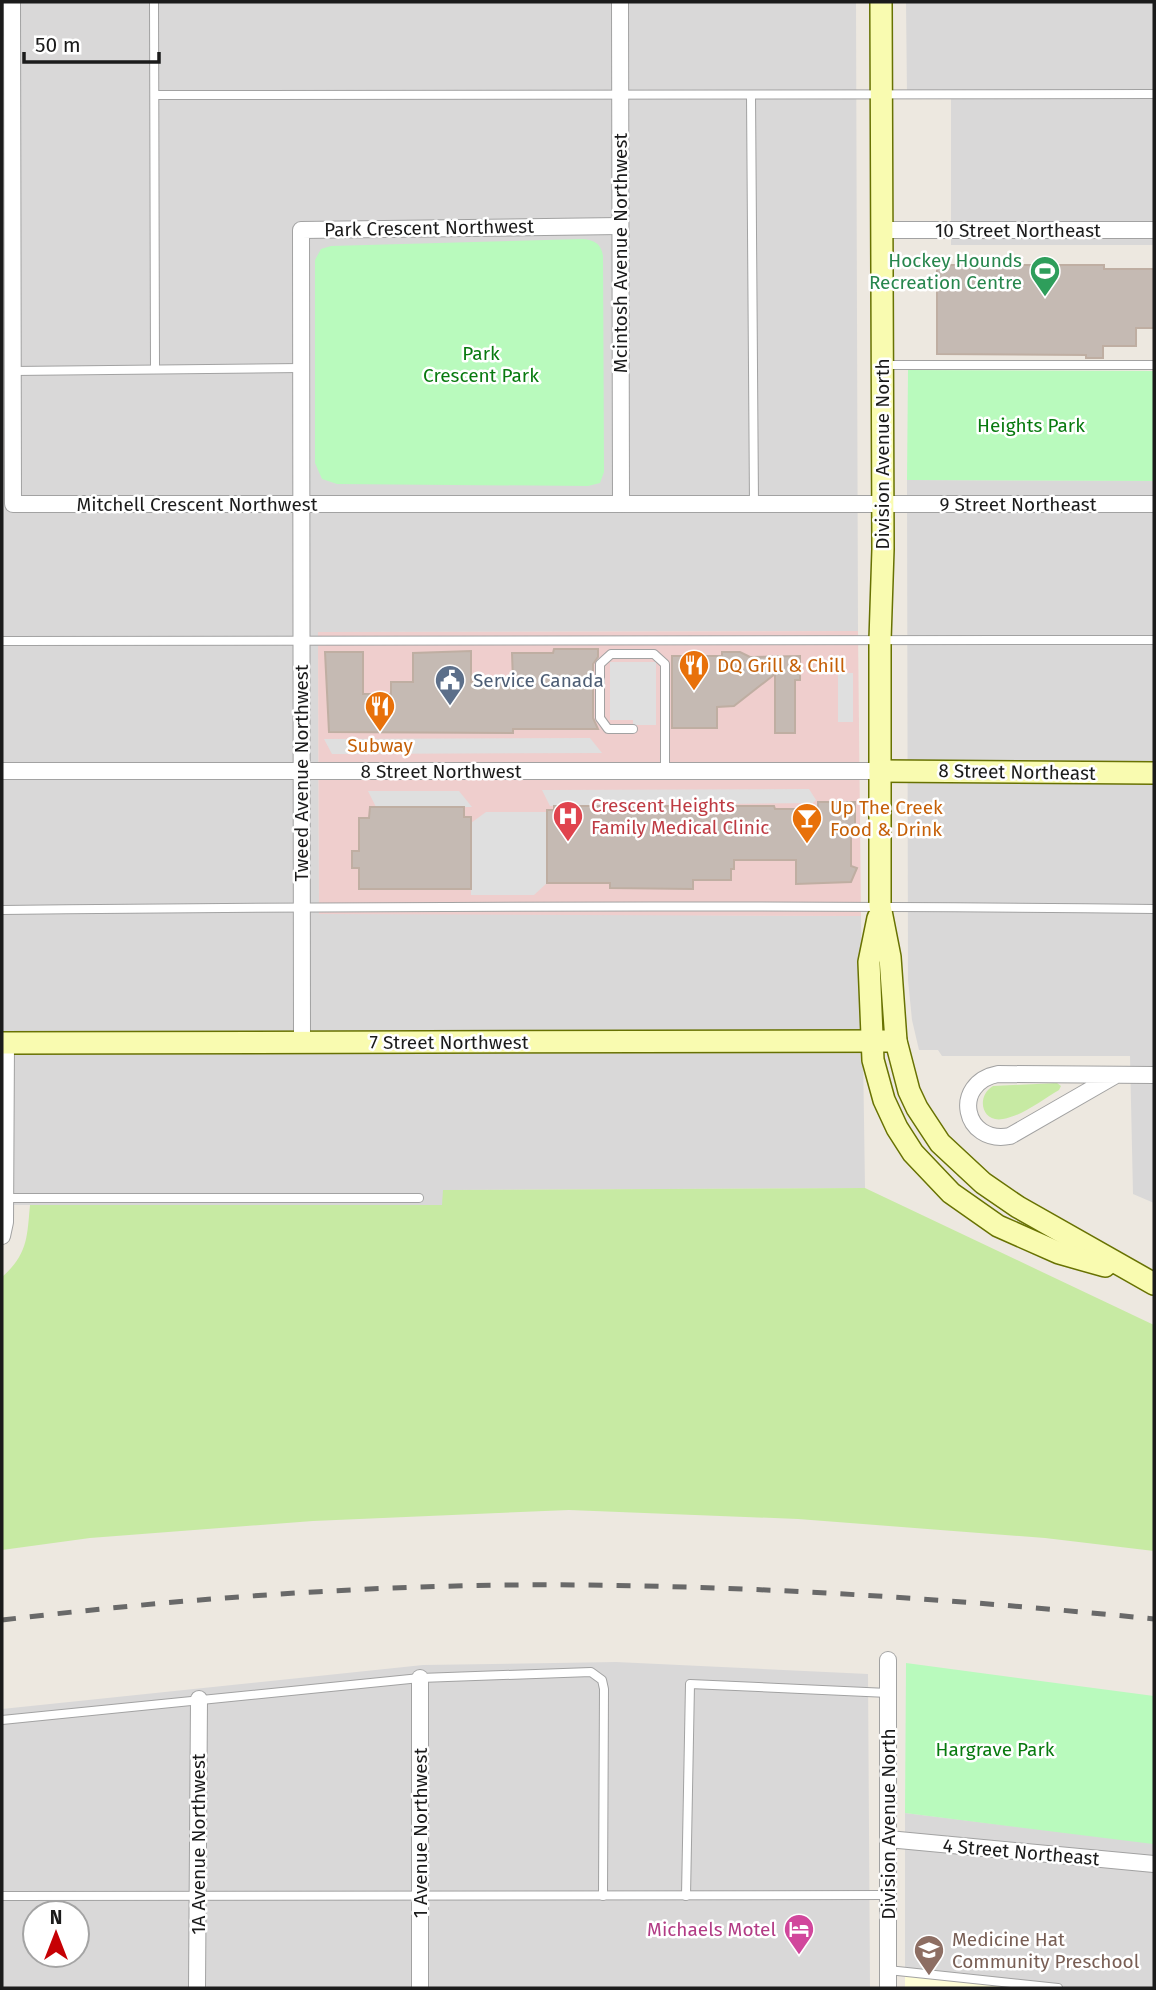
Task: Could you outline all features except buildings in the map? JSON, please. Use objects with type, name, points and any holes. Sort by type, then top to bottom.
[{"type":"main road","name":"Division Avenue North","points":[[881,2],[883,504],[880,906],[890,957],[896,1041],[909,1091],[940,1143],[983,1183],[1018,1207],[1146,1280]]},
{"type":"main road","name":"8 Street Northeast","points":[[880,771],[1154,774]]},
{"type":"main road","name":"Division Avenue North","points":[[880,906],[869,962],[871,1041],[877,1080],[884,1100],[913,1153],[951,1193],[1026,1240],[1146,1280]]},
{"type":"main road","name":"7 Street Northwest","points":[[4,1043],[896,1041]]},
{"type":"street","name":"Mitchell Crescent Northwest","points":[[12,2],[7,188],[13,371],[13,503],[883,504]]},
{"type":"street","name":"Mcintosh Avenue Northwest","points":[[620,2],[621,504]]},
{"type":"street","name":"Park Crescent Northwest","points":[[300,503],[301,230],[620,226]]},
{"type":"street","name":"10 Street Northeast","points":[[881,230],[1154,230]]},
{"type":"street","name":"Tweed Avenue Northwest","points":[[300,503],[302,1043]]},
{"type":"street","name":"9 Street Northeast","points":[[883,504],[1154,504]]},
{"type":"street","name":"8 Street Northwest","points":[[2,771],[880,771]]},
{"type":"street","points":[[2,1236],[5,1198],[4,1043]]},
{"type":"street","points":[[1116,1075],[1010,1136],[991,1137],[975,1126],[970,1117],[969,1098],[973,1089],[988,1076],[1116,1075],[1154,1075]]},
{"type":"street","name":"Division Avenue North","points":[[888,1660],[888,1988]]},
{"type":"street","name":"1 Avenue Northwest","points":[[419,1988],[420,1678]]},
{"type":"street","name":"1A Avenue Northwest","points":[[197,1988],[199,1699]]},
{"type":"street","name":"4 Street Northeast","points":[[888,1839],[1154,1864]]},
{"type":"lane","points":[[153,2],[155,369]]},
{"type":"lane","points":[[155,95],[1154,94]]},
{"type":"lane","points":[[751,95],[754,504]]},
{"type":"lane","points":[[881,365],[1154,365]]},
{"type":"lane","points":[[13,371],[300,368]]},
{"type":"lane","points":[[2,641],[1154,640]]},
{"type":"lane","points":[[633,729],[608,729],[600,718],[600,664],[611,654],[654,654],[665,664],[665,771]]},
{"type":"lane","points":[[2,910],[880,906],[1154,909]]},
{"type":"lane","points":[[5,1198],[419,1198]]},
{"type":"lane","points":[[2,1720],[420,1678],[591,1672],[602,1680],[604,1689],[603,1896]]},
{"type":"lane","points":[[686,1896],[690,1684],[888,1693]]},
{"type":"lane","points":[[2,1896],[888,1895]]},
{"type":"lane","points":[[888,1970],[1058,1988]]},
{"type":"shaded area","points":[[2,2],[856,2],[858,631],[318,632],[319,913],[861,916],[865,1188],[444,1190],[443,1205],[2,1205]]},
{"type":"shaded area","points":[[906,2],[1154,2],[1154,245],[951,245],[951,95],[907,95]]},
{"type":"shaded area","points":[[907,480],[1154,481],[1154,1203],[1133,1194],[1130,1056],[942,1056],[938,1050],[919,1050],[912,1020],[908,980]]},
{"type":"shaded area","points":[[858,631],[861,916],[319,914],[318,632]]},
{"type":"shaded area","points":[[610,662],[656,662],[656,725],[633,725],[633,720],[610,720]]},
{"type":"shaded area","points":[[838,673],[853,673],[853,722],[838,722]]},
{"type":"shaded area","points":[[590,738],[602,753],[332,754],[324,739]]},
{"type":"shaded area","points":[[809,789],[816,800],[813,803],[550,806],[542,790]]},
{"type":"shaded area","points":[[368,791],[459,791],[472,807],[376,807]]},
{"type":"shaded area","points":[[486,812],[547,812],[547,883],[534,895],[471,895],[471,823]]},
{"type":"shaded area","points":[[616,1662],[868,1674],[870,1988],[2,1988],[2,1709],[423,1665]]},
{"type":"shaded area","points":[[1154,1738],[1154,1988],[1058,1988],[905,1971],[905,1813],[1152,1843]]},
{"type":"shaded area","name":"Medicine Hat Community Preschool","points":[[905,1971],[1003,1982],[1003,1988],[905,1988]]},
{"type":"green space","name":"Park Crescent Park","points":[[583,239],[597,243],[603,256],[604,472],[600,483],[588,486],[337,484],[322,479],[315,463],[315,260],[321,249],[331,246]]},
{"type":"green space","name":"Heights Park","points":[[908,370],[1154,371],[1154,481],[907,480]]},
{"type":"green space","points":[[1057,1083],[1061,1086],[1059,1090],[1010,1117],[990,1117],[983,1108],[984,1096],[993,1086]]},
{"type":"green space","points":[[865,1188],[1154,1325],[1154,1551],[1045,1538],[798,1519],[569,1510],[313,1521],[90,1538],[2,1550],[2,1277],[17,1261],[25,1244],[30,1205],[442,1205],[443,1190]]},
{"type":"green space","name":"Hargrave Park","points":[[906,1663],[1154,1696],[1153,1844],[905,1813]]},
{"type":"railway","points":[[2,1620],[220,1598],[367,1589],[514,1585],[658,1586],[800,1592],[942,1600],[1154,1619]]},
{"type":"place","name":"Hockey Hounds Recreation Centre","points":[[1045,298]]},
{"type":"place","name":"DQ Grill & Chill","points":[[694,692]]},
{"type":"place","name":"Service Canada","points":[[450,707]]},
{"type":"place","name":"Subway","points":[[380,733]]},
{"type":"place","name":"Crescent Heights Family Medical Clinic","points":[[568,843]]},
{"type":"place","name":"Up The Creek Food & Drink","points":[[807,845]]},
{"type":"place","name":"Michaels Motel","points":[[799,1956]]},
{"type":"place","name":"Medicine Hat Community Preschool","points":[[929,1977]]}]
